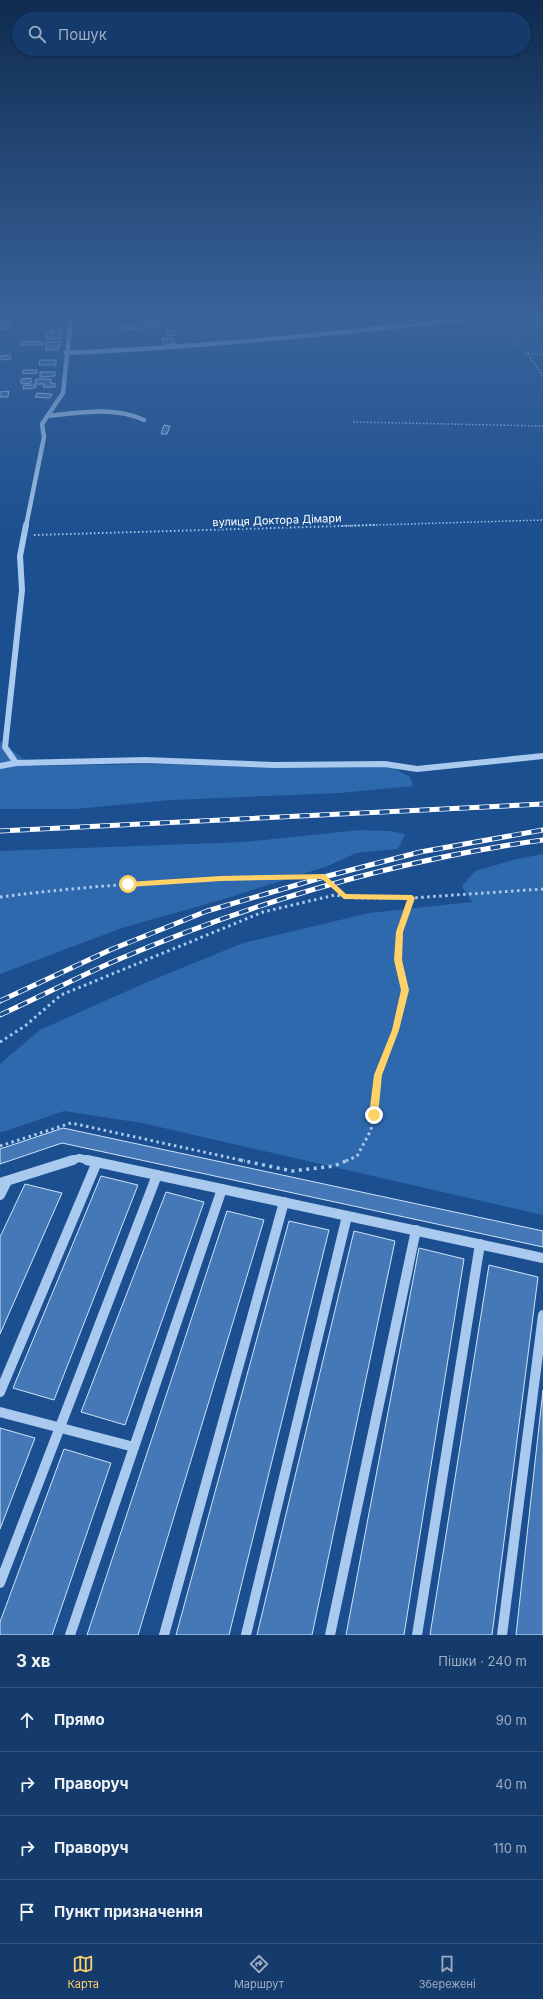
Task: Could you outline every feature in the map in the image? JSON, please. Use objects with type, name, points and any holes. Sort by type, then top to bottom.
[{"type":"street","points":[[16,763],[5,747],[21,598],[20,556],[44,437],[42,424],[61,399],[63,393]]},
{"type":"street","points":[[47,416],[116,412],[134,414],[144,420]]},
{"type":"street","points":[[0,766],[16,763],[145,760],[275,765],[385,764],[418,769],[543,756]]},
{"type":"street","points":[[0,1195],[4,1182],[79,1158],[543,1258]]},
{"type":"street","points":[[0,1392],[97,1162]]},
{"type":"street","points":[[0,1583],[157,1175]]},
{"type":"street","points":[[70,1635],[222,1189]]},
{"type":"street","points":[[164,1635],[284,1202]]},
{"type":"street","points":[[246,1635],[347,1216]]},
{"type":"street","points":[[330,1635],[416,1230]]},
{"type":"street","points":[[417,1635],[480,1244]]},
{"type":"street","points":[[502,1635],[543,1315]]},
{"type":"street","points":[[0,1412],[134,1447]]},
{"type":"path","points":[[353,422],[543,426]]},
{"type":"path","name":"вулиця Доктора Дімари","points":[[24,535],[543,520]]},
{"type":"path","points":[[0,897],[128,884],[221,878],[324,877],[344,897]]},
{"type":"path","points":[[0,1042],[25,1026],[61,995],[263,912],[335,895],[344,897],[412,898],[543,889]]},
{"type":"path","points":[[0,1146],[71,1123],[292,1171],[334,1166],[356,1156],[371,1130],[378,1075],[396,1030],[405,990],[398,960],[399,938],[404,915],[412,898]]},
{"type":"shaded area","points":[[0,741],[33,766],[154,764],[259,767],[385,766],[394,768],[410,777],[413,786],[340,793],[171,800],[75,809],[0,809]]},
{"type":"shaded area","points":[[360,830],[389,831],[405,834],[398,849],[356,853],[328,866],[224,899],[122,928],[0,974],[0,851],[245,842]]},
{"type":"shaded area","points":[[543,854],[543,1215],[142,1123],[64,1111],[0,1132],[0,1064],[40,1030],[145,983],[243,943],[369,913],[472,902],[462,886],[475,871],[517,859]]},
{"type":"building","points":[[0,393],[9,393],[8,397],[0,397]]},
{"type":"building","points":[[37,393],[52,394],[50,398],[35,397]]},
{"type":"building","points":[[164,425],[170,426],[167,434],[161,434]]},
{"type":"building","points":[[63,1128],[543,1231],[543,1247],[62,1143],[0,1164],[0,1149]]},
{"type":"building","points":[[101,1176],[138,1185],[54,1400],[13,1388]]},
{"type":"building","points":[[25,1184],[62,1193],[0,1334],[0,1237]]},
{"type":"building","points":[[166,1192],[204,1202],[125,1425],[81,1412]]},
{"type":"building","points":[[227,1211],[264,1220],[138,1635],[87,1635]]},
{"type":"building","points":[[289,1221],[329,1230],[229,1635],[176,1635]]},
{"type":"building","points":[[354,1231],[395,1241],[312,1635],[257,1635]]},
{"type":"building","points":[[419,1248],[464,1259],[404,1635],[346,1635]]},
{"type":"building","points":[[489,1265],[538,1277],[492,1635],[430,1635]]},
{"type":"building","points":[[543,1390],[543,1635],[516,1635]]},
{"type":"building","points":[[0,1428],[35,1438],[0,1529]]},
{"type":"building","points":[[64,1449],[111,1463],[52,1635],[0,1635],[0,1622]]},
{"type":"railway","points":[[0,831],[543,804]]},
{"type":"railway","points":[[0,1001],[110,950],[207,911],[324,877],[420,852],[543,830]]},
{"type":"railway","points":[[0,1015],[117,960],[168,939],[273,902],[380,871],[434,859],[543,840]]},
{"type":"route","points":[[128,884],[221,878],[324,877],[344,897],[412,898],[404,915],[400,932],[398,960],[405,990],[396,1030],[378,1075],[374,1115]]}]
